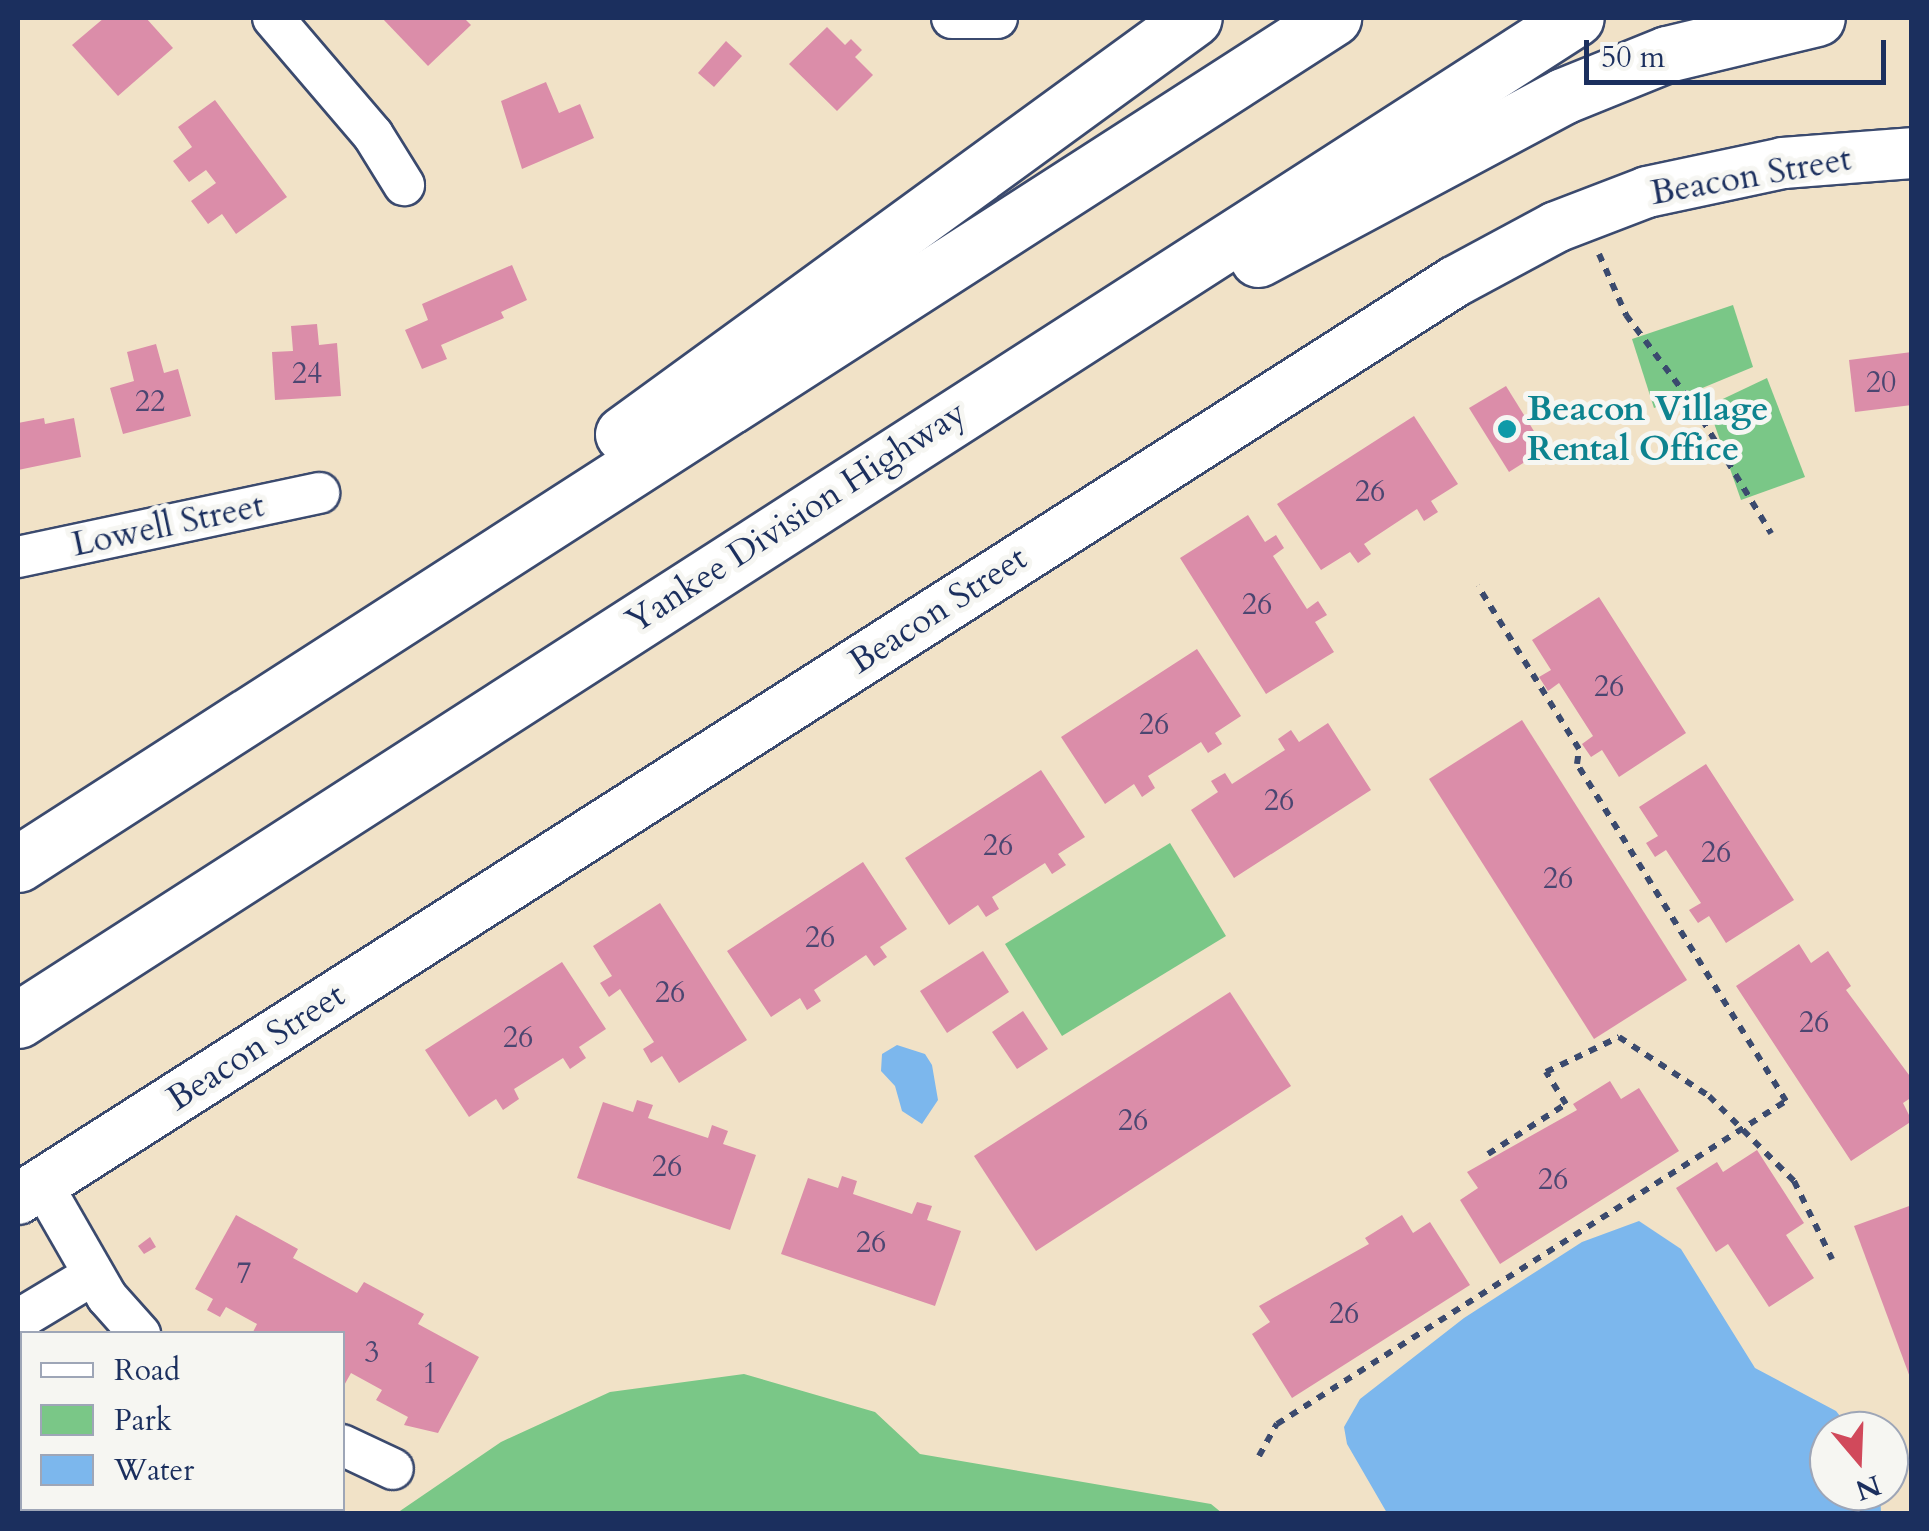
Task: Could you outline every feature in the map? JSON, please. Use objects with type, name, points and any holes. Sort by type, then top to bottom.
[{"type":"highway","points":[[211,740],[1194,18]]},
{"type":"highway","points":[[18,864],[1333,18]]},
{"type":"highway","name":"Yankee Division Highway","points":[[18,1020],[1576,18]]},
{"type":"highway","points":[[962,411],[1564,96],[1684,48],[1816,18]]},
{"type":"street","points":[[274,18],[373,134],[404,185]]},
{"type":"street","points":[[952,18],[994,18]]},
{"type":"street","name":"Beacon Street","points":[[30,1192],[1454,282],[1584,215],[1738,170],[1912,153]]},
{"type":"street","name":"Lowell Street","points":[[18,557],[320,494]]},
{"type":"street","points":[[30,1192],[138,1331]]},
{"type":"street","points":[[18,1320],[93,1275]]},
{"type":"street","points":[[345,1446],[392,1470]]},
{"type":"path","points":[[1584,215],[1626,315],[1694,406],[1771,533]]},
{"type":"path","points":[[1258,1456],[1277,1424],[1740,1127],[1786,1102],[1577,764],[1579,749],[1478,586]]},
{"type":"path","points":[[1488,1154],[1566,1104],[1546,1072],[1620,1037],[1709,1096],[1794,1181],[1832,1259]]},
{"type":"green space","points":[[1733,305],[1753,367],[1654,408],[1632,339]]},
{"type":"green space","points":[[1767,378],[1805,477],[1741,500],[1708,406]]},
{"type":"green space","points":[[1170,843],[1226,936],[1062,1036],[1005,944]]},
{"type":"green space","points":[[744,1374],[875,1412],[920,1454],[1211,1504],[1222,1513],[397,1513],[501,1442],[610,1392]]},
{"type":"water","points":[[897,1045],[925,1054],[932,1065],[938,1100],[922,1124],[902,1111],[895,1086],[881,1071],[882,1054]]},
{"type":"water","points":[[1639,1221],[1681,1249],[1755,1368],[1836,1411],[1809,1411],[1809,1511],[1881,1513],[1387,1513],[1347,1444],[1344,1427],[1360,1399],[1464,1318],[1582,1242]]},
{"type":"building","points":[[104,18],[146,18],[173,48],[118,96],[72,45]]},
{"type":"building","points":[[382,18],[464,18],[471,25],[428,66]]},
{"type":"building","points":[[827,27],[845,45],[851,39],[862,50],[855,57],[873,75],[837,111],[789,64]]},
{"type":"building","points":[[726,41],[742,56],[714,87],[698,73]]},
{"type":"building","points":[[546,82],[559,113],[580,104],[594,138],[522,169],[501,101]]},
{"type":"building","points":[[215,100],[287,197],[236,234],[222,214],[208,224],[191,201],[216,183],[206,170],[189,182],[173,161],[192,147],[178,127]]},
{"type":"building","points":[[512,265],[527,300],[501,312],[504,318],[441,345],[447,359],[422,369],[405,330],[428,320],[422,304]]},
{"type":"building","points":[[317,324],[319,345],[337,343],[341,396],[275,400],[272,352],[293,351],[291,326]]},
{"type":"building","points":[[156,344],[164,373],[178,369],[191,416],[123,434],[110,388],[134,381],[127,352]]},
{"type":"building","points":[[1912,352],[1912,405],[1855,412],[1849,360]]},
{"type":"building","name":"Beacon Village Rental Office","points":[[1506,386],[1545,449],[1509,472],[1469,408]]},
{"type":"building","points":[[1414,416],[1458,484],[1431,501],[1438,512],[1424,521],[1417,509],[1364,544],[1371,554],[1358,563],[1350,552],[1321,570],[1277,504]]},
{"type":"building","points":[[44,418],[45,424],[74,418],[81,457],[18,470],[18,423]]},
{"type":"building","points":[[1248,515],[1265,542],[1276,535],[1284,548],[1273,556],[1307,609],[1318,601],[1327,615],[1315,622],[1334,652],[1266,694],[1180,558]]},
{"type":"building","points":[[1599,597],[1686,733],[1619,777],[1602,750],[1591,757],[1582,744],[1593,736],[1559,683],[1548,691],[1539,677],[1551,670],[1532,640]]},
{"type":"building","points":[[1197,649],[1241,716],[1215,733],[1222,744],[1208,753],[1201,742],[1148,776],[1155,788],[1142,797],[1134,784],[1105,804],[1061,737]]},
{"type":"building","points":[[1522,720],[1687,980],[1594,1039],[1429,779]]},
{"type":"building","points":[[1328,723],[1371,790],[1234,878],[1191,810],[1218,792],[1211,781],[1225,773],[1232,784],[1285,750],[1278,739],[1291,730],[1299,742]]},
{"type":"building","points":[[1706,764],[1794,900],[1726,943],[1709,916],[1698,923],[1689,910],[1701,903],[1666,850],[1655,857],[1646,843],[1658,836],[1639,807]]},
{"type":"building","points":[[1041,770],[1085,837],[1058,854],[1066,865],[1052,874],[1045,863],[992,897],[999,909],[986,917],[978,905],[949,925],[905,858]]},
{"type":"building","points":[[863,862],[907,929],[880,947],[887,957],[874,966],[866,955],[814,990],[821,1001],[807,1010],[800,998],[771,1017],[727,951]]},
{"type":"building","points":[[660,903],[747,1040],[679,1083],[662,1056],[651,1063],[643,1049],[654,1042],[620,989],[609,997],[600,983],[612,976],[593,946]]},
{"type":"building","points":[[1799,944],[1811,963],[1828,951],[1851,986],[1846,990],[1912,1079],[1912,1097],[1903,1103],[1912,1121],[1851,1161],[1736,986]]},
{"type":"building","points":[[983,951],[1009,992],[947,1033],[920,991]]},
{"type":"building","points":[[562,962],[606,1029],[579,1047],[586,1058],[570,1069],[563,1058],[514,1089],[519,1099],[503,1110],[496,1099],[469,1117],[425,1050]]},
{"type":"building","points":[[1230,992],[1291,1086],[1036,1251],[974,1156]]},
{"type":"building","points":[[1023,1011],[1048,1049],[1017,1069],[992,1032]]},
{"type":"building","points":[[1610,1081],[1621,1099],[1639,1088],[1679,1151],[1500,1264],[1460,1200],[1478,1188],[1467,1172],[1577,1110],[1573,1104]]},
{"type":"building","points":[[637,1100],[653,1105],[648,1118],[708,1138],[712,1125],[728,1131],[723,1144],[756,1155],[730,1230],[577,1178],[603,1102],[633,1112]]},
{"type":"building","points":[[1757,1150],[1804,1223],[1786,1235],[1814,1278],[1769,1307],[1728,1244],[1716,1252],[1676,1188],[1717,1162],[1723,1172]]},
{"type":"building","points":[[842,1176],[857,1181],[853,1194],[912,1214],[917,1202],[932,1206],[927,1220],[961,1231],[935,1306],[781,1254],[808,1178],[838,1188]]},
{"type":"building","points":[[1912,1205],[1912,1380],[1911,1380],[1854,1226]]},
{"type":"building","points":[[236,1215],[298,1249],[293,1258],[357,1293],[364,1282],[424,1314],[418,1324],[479,1357],[438,1433],[404,1425],[408,1417],[376,1400],[382,1390],[351,1373],[345,1384],[345,1331],[254,1331],[257,1324],[226,1307],[220,1317],[207,1310],[213,1299],[195,1289]]},
{"type":"building","points":[[1402,1215],[1413,1233],[1430,1222],[1470,1285],[1292,1398],[1252,1334],[1270,1322],[1259,1306],[1369,1244],[1365,1238]]},
{"type":"building","points":[[150,1237],[156,1247],[144,1254],[138,1246]]},
{"type":"building","points":[[202,1511],[280,1511],[279,1514]]},
{"type":"place","name":"Beacon Village Rental Office","points":[[1507,429]]}]
